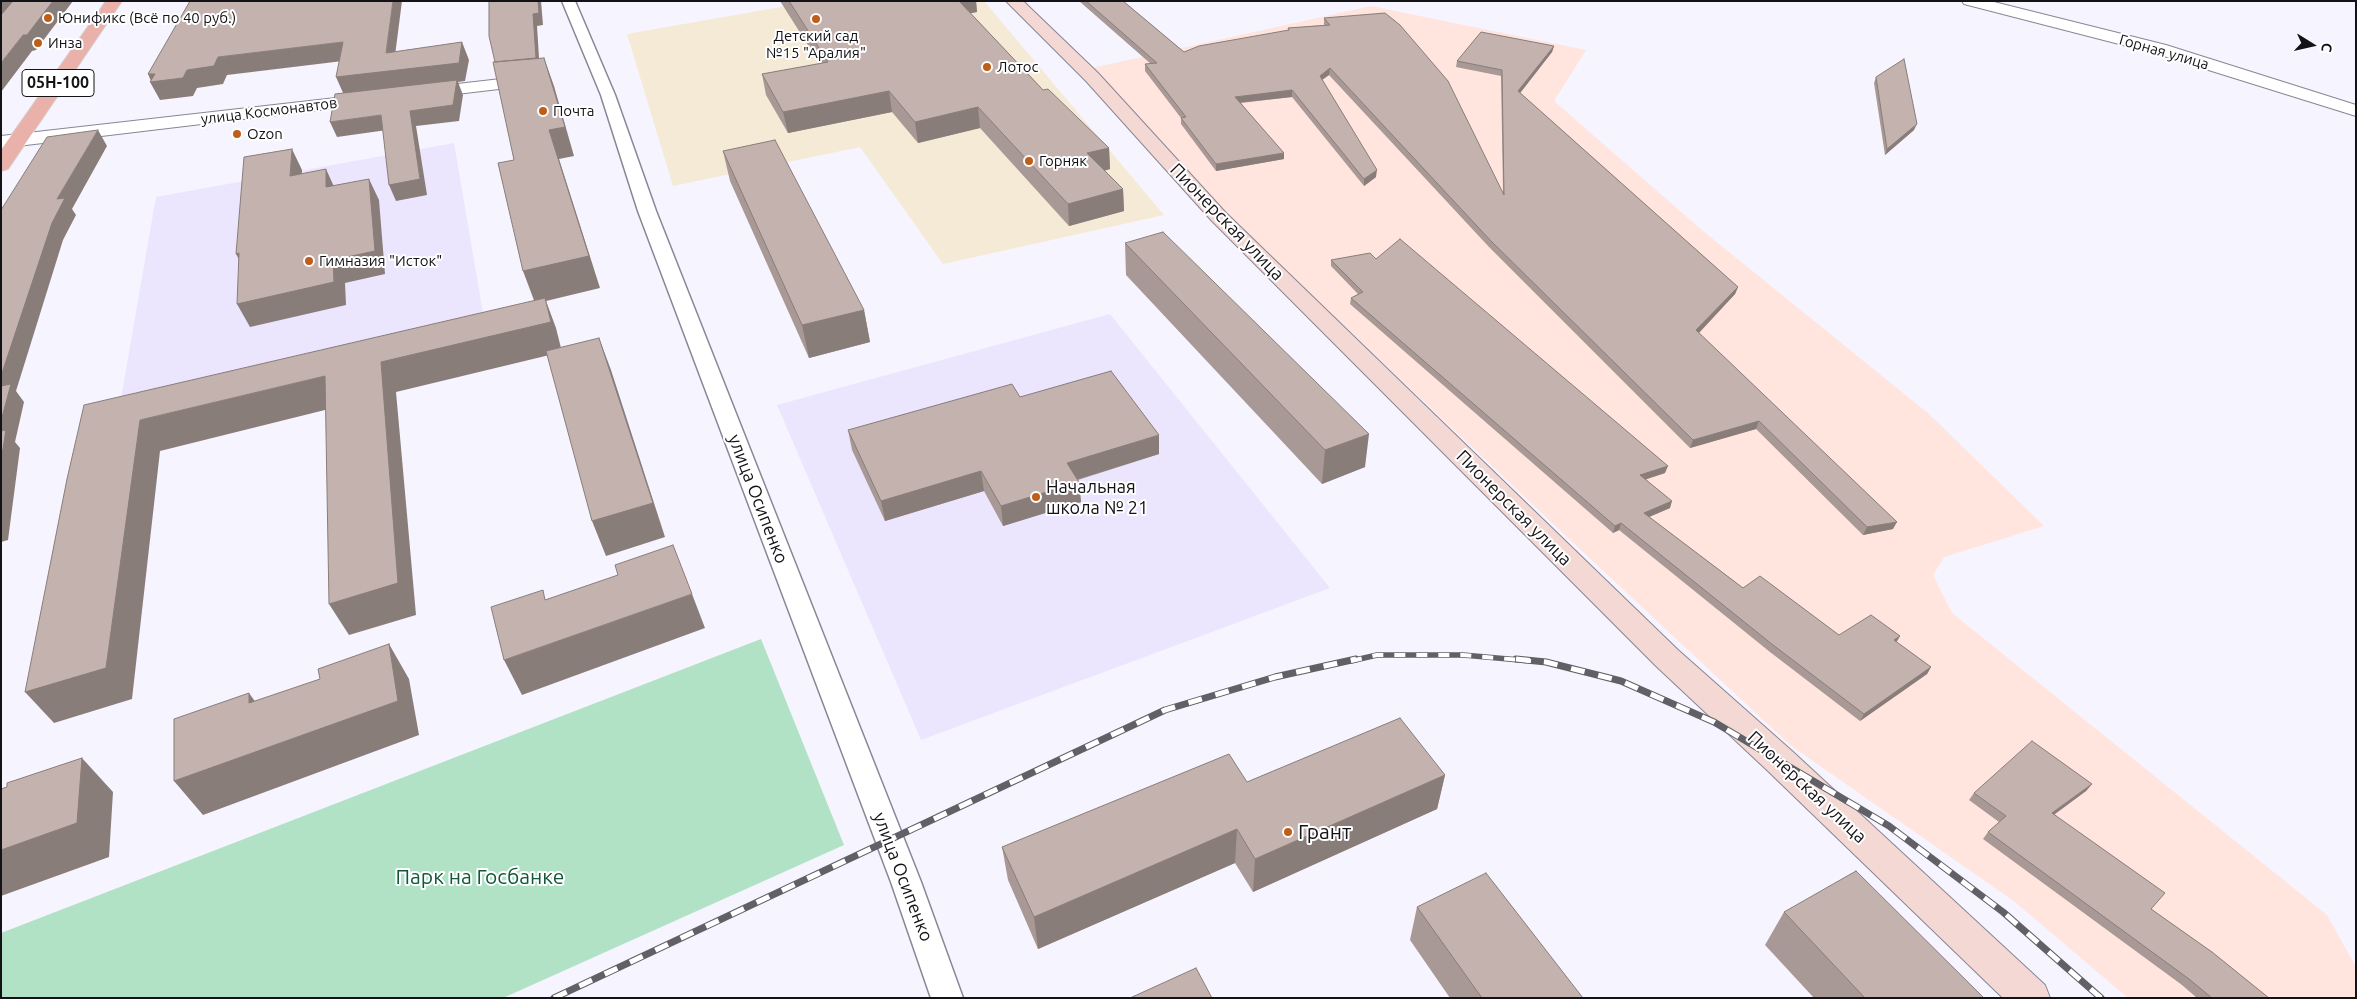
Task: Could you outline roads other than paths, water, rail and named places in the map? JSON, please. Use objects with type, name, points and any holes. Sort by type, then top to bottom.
[{"type":"main road","name":"05Н-100","points":[[1,165],[10,141],[114,1]]},
{"type":"main road","name":"Пионерская улица","points":[[1014,1],[1092,77],[1219,217],[1667,658],[1780,761],[2031,998]]},
{"type":"street","name":"улица Осипенко","points":[[568,1],[608,95],[647,211],[906,882],[947,998]]},
{"type":"street","name":"Горная улица","points":[[1970,1],[2160,50],[2356,111]]},
{"type":"street","points":[[406,95],[536,80]]},
{"type":"street","name":"улица Космонавтов","points":[[10,141],[386,97]]},
{"type":"railway","points":[[1351,661],[1377,655],[1463,655],[1531,661]]},
{"type":"railway","points":[[554,998],[1165,710],[1275,677],[1356,659]]},
{"type":"railway","points":[[1516,659],[1546,662],[1621,681],[1714,722],[1889,826],[2003,912],[2101,998]]},
{"type":"place","name":"Юнификс (Всё по 40 руб.)","points":[[48,18]]},
{"type":"place","name":"Детский сад №15 \"Аралия\"","points":[[816,19]]},
{"type":"place","name":"Инза","points":[[38,43]]},
{"type":"place","name":"Лотос","points":[[987,67]]},
{"type":"place","name":"Почта","points":[[543,111]]},
{"type":"place","name":"Ozon","points":[[237,134]]},
{"type":"place","name":"Горняк","points":[[1029,161]]},
{"type":"place","name":"Гимназия \"Исток\"","points":[[309,261]]},
{"type":"place","name":"Начальная школа № 21","points":[[1036,497]]},
{"type":"place","name":"Грант","points":[[1288,832]]},
{"type":"park label","name":"Парк на Госбанке","points":[[480,877]]}]
